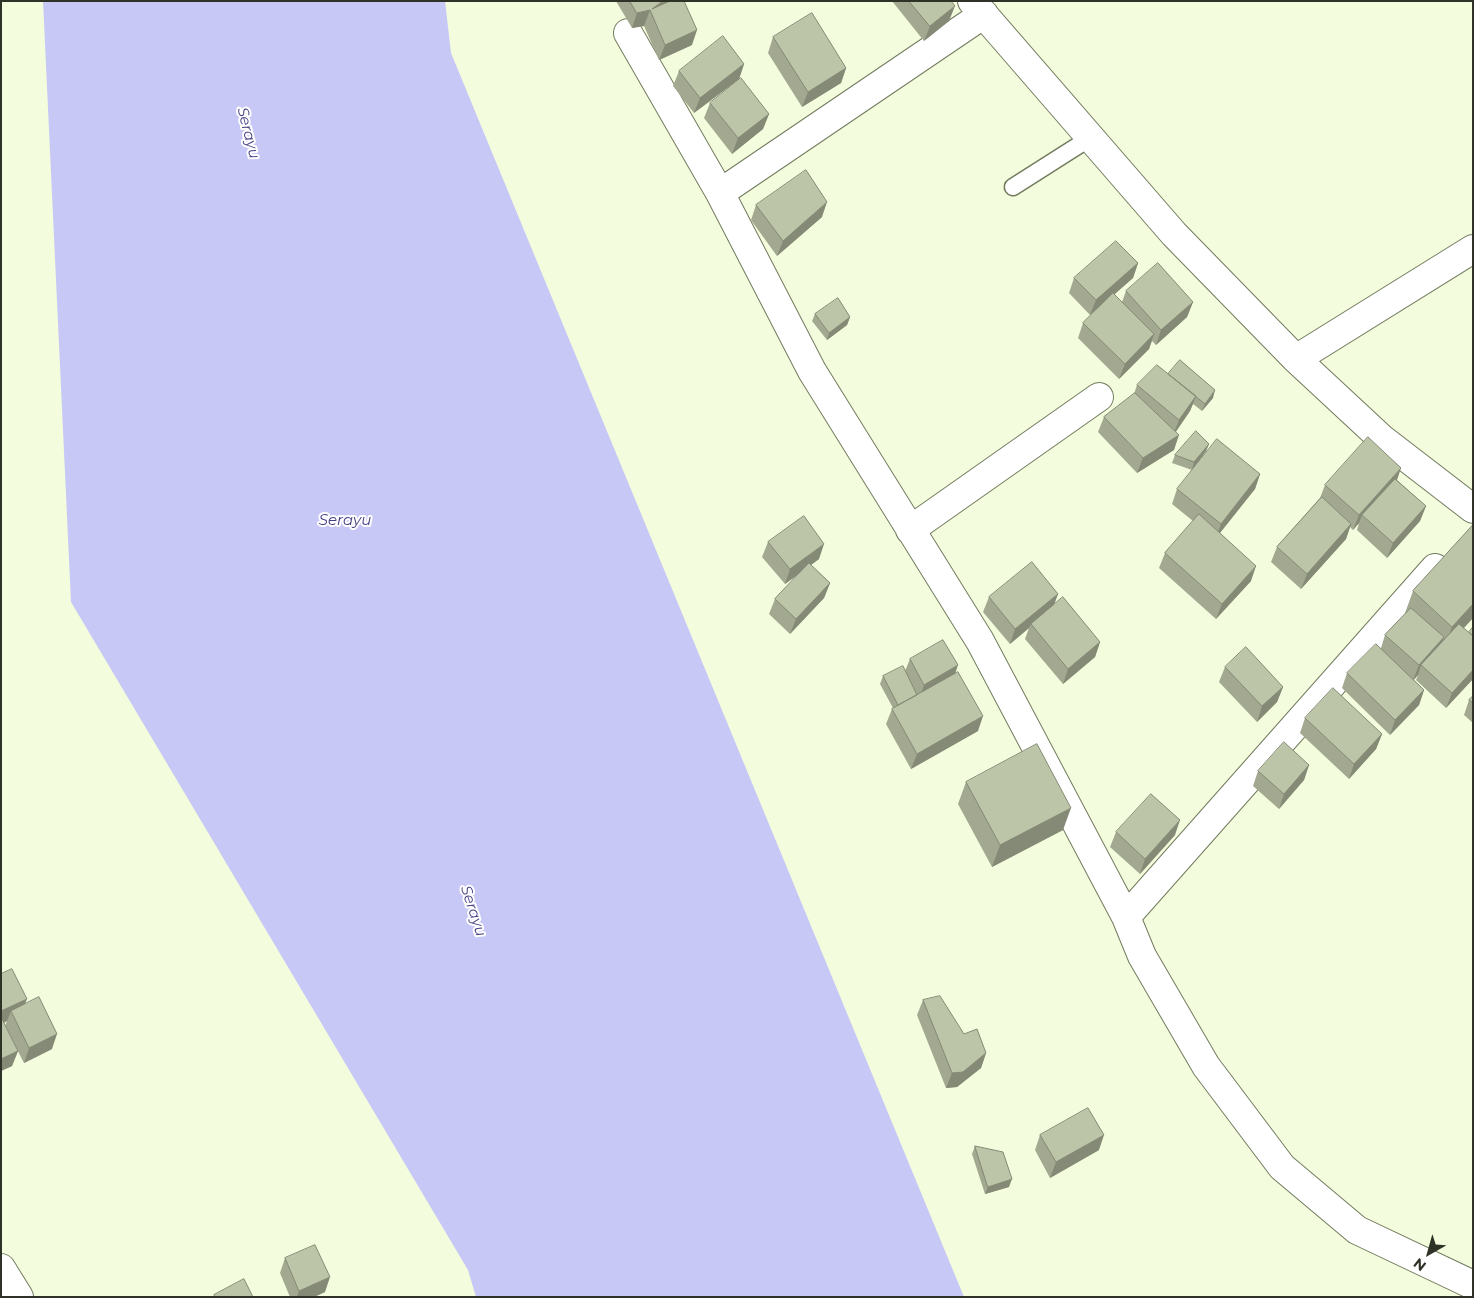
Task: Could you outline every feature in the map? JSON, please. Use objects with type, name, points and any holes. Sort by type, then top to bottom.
[{"type":"street","points":[[720,193],[978,7],[1174,234],[1296,359],[1381,438],[1466,529],[1126,917]]},
{"type":"street","points":[[628,33],[720,193],[812,371],[980,641],[1126,917],[1142,956],[1206,1066],[1282,1167],[1357,1230],[1473,1285]]},
{"type":"street","points":[[1296,359],[1473,249]]},
{"type":"street","points":[[910,530],[1099,397]]},
{"type":"street","points":[[1,1268],[19,1297]]},
{"type":"lane","points":[[1014,187],[1090,138]]},
{"type":"water","name":"Serayu","points":[[43,1],[445,1],[451,53],[964,1297],[476,1297],[468,1270],[71,602]]},
{"type":"building","points":[[630,1],[663,1],[652,9],[670,1],[684,1],[697,30],[665,45],[650,10],[637,13]]},
{"type":"building","points":[[909,1],[951,1],[955,6],[930,26]]},
{"type":"building","points":[[812,13],[846,68],[808,92],[773,37]]},
{"type":"building","points":[[723,36],[744,64],[700,98],[679,71]]},
{"type":"building","points":[[741,78],[769,114],[738,138],[710,103]]},
{"type":"building","points":[[806,170],[827,202],[783,241],[756,205]]},
{"type":"building","points":[[1116,241],[1138,263],[1096,300],[1074,278]]},
{"type":"building","points":[[1158,263],[1193,302],[1161,330],[1126,291]]},
{"type":"building","points":[[1113,293],[1154,334],[1125,364],[1083,323]]},
{"type":"building","points":[[838,298],[850,317],[829,333],[815,314]]},
{"type":"building","points":[[1180,360],[1215,390],[1205,404],[1168,374]]},
{"type":"building","points":[[1157,365],[1196,396],[1179,420],[1137,385]]},
{"type":"building","points":[[1135,393],[1179,435],[1143,458],[1104,417]]},
{"type":"building","points":[[1196,431],[1209,444],[1194,462],[1175,455]]},
{"type":"building","points":[[1368,437],[1401,468],[1359,515],[1325,485]]},
{"type":"building","points":[[1217,439],[1260,474],[1221,524],[1177,489]]},
{"type":"building","points":[[1395,479],[1426,506],[1393,543],[1362,515]]},
{"type":"building","points":[[1322,497],[1351,524],[1307,574],[1277,547]]},
{"type":"building","points":[[1199,514],[1256,566],[1222,604],[1165,553]]},
{"type":"building","points":[[804,516],[824,544],[790,569],[768,542]]},
{"type":"building","points":[[1473,525],[1473,604],[1452,627],[1413,591]]},
{"type":"building","points":[[1032,562],[1058,594],[1015,629],[989,597]]},
{"type":"building","points":[[809,563],[830,583],[796,619],[775,599]]},
{"type":"building","points":[[1063,597],[1100,642],[1068,669],[1031,624]]},
{"type":"building","points":[[1411,608],[1444,637],[1419,665],[1385,635]]},
{"type":"building","points":[[1459,624],[1473,636],[1473,670],[1452,693],[1421,665]]},
{"type":"building","points":[[1473,627],[1473,636],[1469,632]]},
{"type":"building","points":[[943,640],[958,665],[924,685],[910,659]]},
{"type":"building","points":[[1376,644],[1424,690],[1395,720],[1347,673]]},
{"type":"building","points":[[1246,647],[1283,687],[1262,706],[1225,667]]},
{"type":"building","points":[[903,666],[917,695],[898,705],[883,676]]},
{"type":"building","points":[[958,672],[983,716],[917,754],[892,709]]},
{"type":"building","points":[[1333,688],[1382,734],[1354,764],[1305,718]]},
{"type":"building","points":[[1284,742],[1309,765],[1284,794],[1258,771]]},
{"type":"building","points":[[1037,744],[1071,808],[1000,845],[966,782]]},
{"type":"building","points":[[1151,794],[1180,820],[1145,859],[1116,832]]},
{"type":"building","points":[[12,969],[27,999],[1,1011],[1,974]]},
{"type":"building","points":[[940,996],[964,1034],[977,1029],[986,1053],[963,1072],[952,1073],[923,1000]]},
{"type":"building","points":[[39,997],[57,1034],[29,1048],[11,1011]]},
{"type":"building","points":[[1,1020],[18,1051],[1,1059]]},
{"type":"building","points":[[1088,1108],[1104,1135],[1056,1162],[1040,1135]]},
{"type":"building","points":[[975,1146],[1003,1152],[1012,1179],[988,1187]]},
{"type":"building","points":[[315,1245],[330,1277],[299,1291],[285,1258]]},
{"type":"building","points":[[244,1279],[253,1297],[215,1297],[214,1295]]}]
